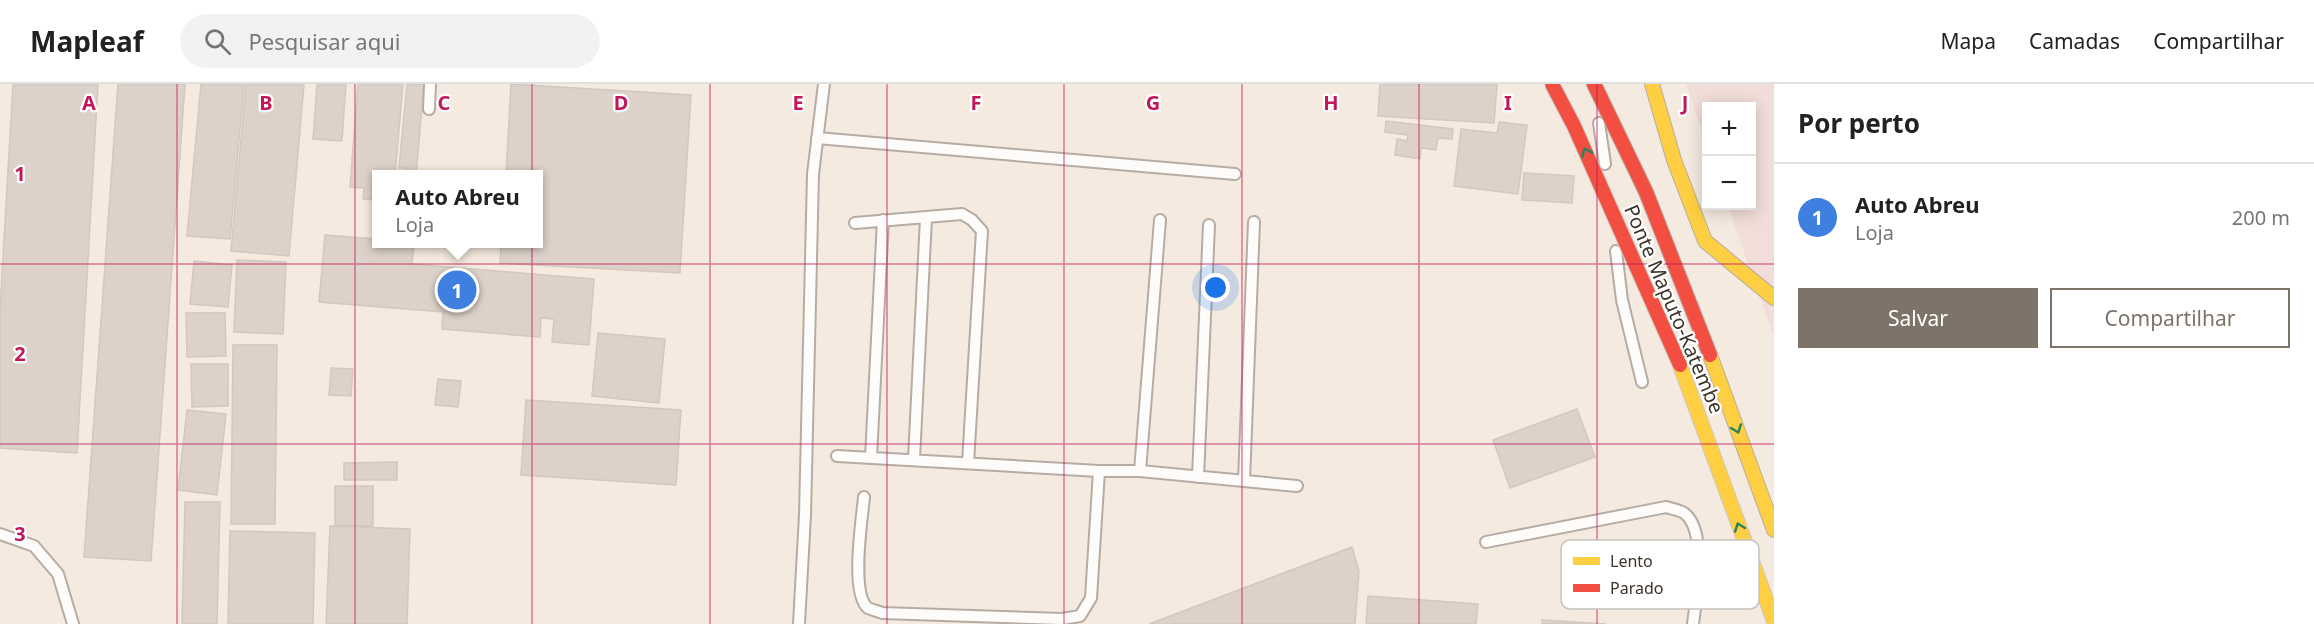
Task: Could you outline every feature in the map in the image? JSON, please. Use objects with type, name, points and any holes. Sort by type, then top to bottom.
[{"type":"main road","name":"Ponte Maputo-Katembe","points":[[1552,84],[1574,126],[1674,348],[1744,540]]},
{"type":"main road","name":"Ponte Maputo-Katembe","points":[[1594,84],[1615,124],[1685,287],[1774,530]]},
{"type":"main road","points":[[1652,84],[1674,160],[1705,241],[1774,298]]},
{"type":"main road","name":"Ponte Maputo-Katembe","points":[[1759,580],[1774,621]]},
{"type":"lane","points":[[429,109],[430,84]]},
{"type":"lane","points":[[800,624],[805,515],[813,174],[824,84]]},
{"type":"lane","points":[[1594,115],[1600,125],[1622,300],[1642,382]]},
{"type":"lane","points":[[817,138],[1235,174]]},
{"type":"lane","points":[[855,223],[926,219],[962,214],[972,220],[982,231],[968,463]]},
{"type":"lane","points":[[914,459],[926,219]]},
{"type":"lane","points":[[872,458],[883,220]]},
{"type":"lane","points":[[1140,471],[1160,220]]},
{"type":"lane","points":[[1244,481],[1254,222]]},
{"type":"lane","points":[[1198,477],[1209,225]]},
{"type":"lane","points":[[837,456],[1099,471],[1140,471],[1297,486]]},
{"type":"lane","points":[[864,497],[859,594],[868,608],[882,613],[973,620],[1062,619],[1080,616],[1091,598],[1099,471]]},
{"type":"lane","points":[[1486,542],[1666,507],[1685,514],[1695,529],[1696,540]]},
{"type":"lane","points":[[0,534],[34,546],[58,574],[73,624]]},
{"type":"lane","points":[[1693,624],[1695,609]]},
{"type":"shaded area","points":[[1686,84],[1774,84],[1774,338],[1729,210],[1756,210],[1756,102],[1702,102],[1702,131]]},
{"type":"building","points":[[13,84],[98,84],[77,453],[0,448],[0,310]]},
{"type":"building","points":[[118,84],[185,84],[151,561],[84,557]]},
{"type":"building","points":[[201,84],[244,84],[230,239],[187,236]]},
{"type":"building","points":[[246,84],[304,84],[289,256],[231,251]]},
{"type":"building","points":[[317,84],[346,84],[342,141],[313,139]]},
{"type":"building","points":[[358,84],[403,84],[395,170],[372,170],[372,200],[363,199],[364,188],[350,187]]},
{"type":"building","points":[[407,84],[424,84],[416,170],[399,168]]},
{"type":"building","points":[[511,84],[691,95],[680,273],[500,263],[501,248],[543,248],[543,170],[506,170]]},
{"type":"building","points":[[1380,84],[1497,84],[1494,123],[1378,116]]},
{"type":"building","points":[[1386,121],[1453,129],[1452,139],[1438,138],[1436,150],[1421,148],[1420,159],[1395,155],[1397,139],[1407,141],[1408,135],[1385,132]]},
{"type":"building","points":[[1499,122],[1527,125],[1518,194],[1454,186],[1461,129],[1497,133]]},
{"type":"building","points":[[1524,173],[1574,176],[1572,203],[1522,200]]},
{"type":"building","points":[[325,235],[372,239],[372,248],[414,248],[412,264],[594,279],[589,345],[552,342],[554,319],[541,318],[540,337],[442,329],[443,312],[319,302]]},
{"type":"building","points":[[237,260],[286,262],[283,334],[234,332]]},
{"type":"building","points":[[194,261],[232,265],[228,307],[190,304]]},
{"type":"building","points":[[186,313],[225,313],[226,356],[187,357]]},
{"type":"building","points":[[598,333],[665,339],[659,403],[592,396]]},
{"type":"building","points":[[233,345],[277,345],[275,524],[231,524]]},
{"type":"building","points":[[191,364],[228,364],[228,406],[192,407]]},
{"type":"building","points":[[331,368],[353,369],[351,396],[329,395]]},
{"type":"building","points":[[438,379],[461,381],[458,407],[435,405]]},
{"type":"building","points":[[526,400],[681,410],[676,485],[521,475]]},
{"type":"building","points":[[1577,409],[1595,457],[1510,488],[1493,440]]},
{"type":"building","points":[[187,410],[226,414],[217,495],[178,490]]},
{"type":"building","points":[[397,462],[397,480],[344,480],[344,463]]},
{"type":"building","points":[[335,486],[373,486],[373,526],[335,525]]},
{"type":"building","points":[[185,502],[220,502],[217,624],[182,624]]},
{"type":"building","points":[[330,526],[410,529],[407,624],[326,624]]},
{"type":"building","points":[[230,531],[315,533],[313,624],[228,624]]},
{"type":"building","points":[[1352,547],[1359,571],[1355,624],[1149,624]]},
{"type":"building","points":[[1368,596],[1478,604],[1476,624],[1366,624]]},
{"type":"building","points":[[1542,620],[1606,624],[1542,624]]},
{"type":"traffic: slow","points":[[1652,84],[1674,160],[1705,241],[1774,298]]},
{"type":"traffic: slow","points":[[1710,355],[1774,530]]},
{"type":"traffic: slow","points":[[1680,365],[1744,540]]},
{"type":"traffic: slow","points":[[1759,580],[1774,621]]},
{"type":"traffic: jam","points":[[1552,84],[1574,126],[1680,365]]},
{"type":"traffic: jam","points":[[1594,84],[1646,192],[1710,355]]},
{"type":"place","name":"Auto Abreu","points":[[457,290]]}]
